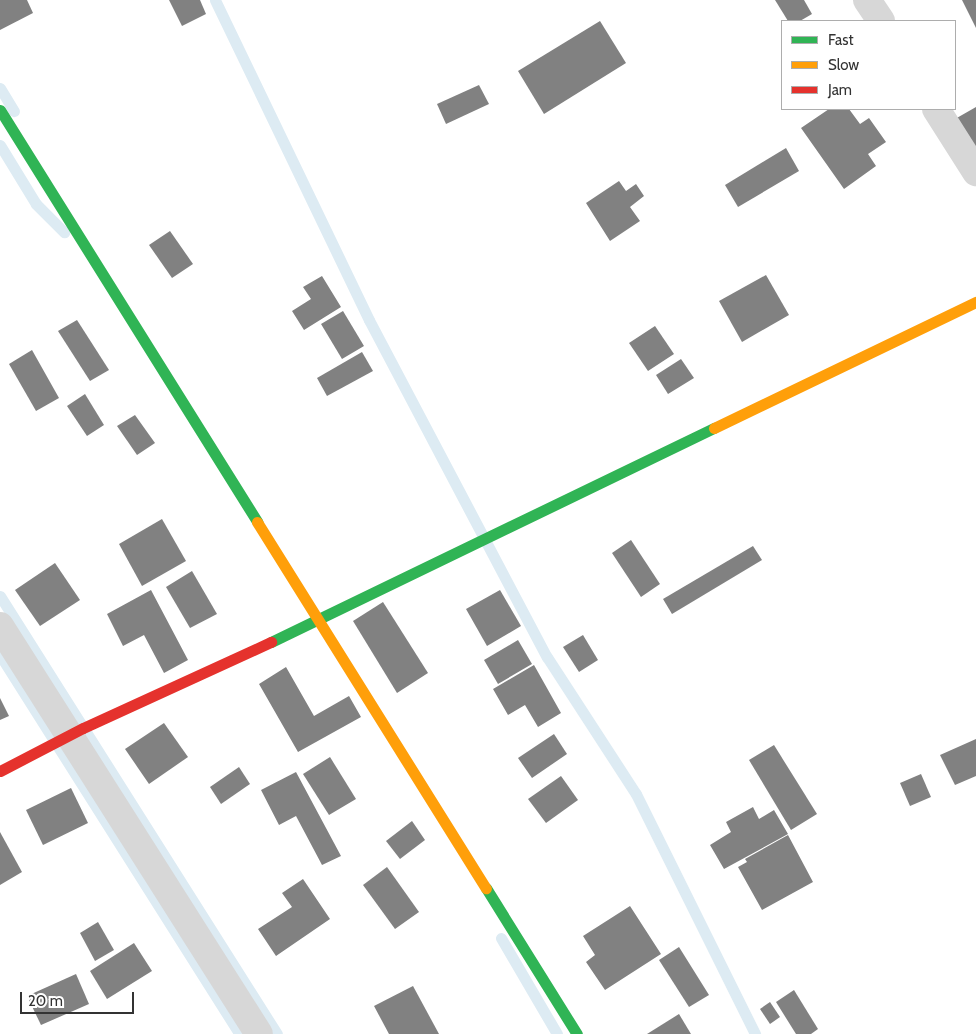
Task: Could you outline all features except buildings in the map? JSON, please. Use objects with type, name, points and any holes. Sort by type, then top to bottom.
[{"type":"street","points":[[867,0],[879,20]]},
{"type":"street","points":[[0,110],[577,1034]]},
{"type":"street","points":[[937,110],[976,172]]},
{"type":"street","points":[[0,771],[69,735],[318,618],[976,302]]},
{"type":"street","points":[[0,626],[259,1034]]},
{"type":"waterway","points":[[215,0],[369,320],[547,657],[636,794],[755,1034]]},
{"type":"waterway","points":[[0,88],[14,111]]},
{"type":"waterway","points":[[0,145],[36,204],[64,232]]},
{"type":"waterway","points":[[0,596],[277,1034]]},
{"type":"waterway","points":[[0,655],[240,1034]]},
{"type":"waterway","points":[[501,938],[557,1034]]},
{"type":"traffic: fast","points":[[0,110],[257,522]]},
{"type":"traffic: fast","points":[[271,642],[714,428]]},
{"type":"traffic: fast","points":[[486,888],[577,1034]]},
{"type":"traffic: slow","points":[[714,428],[976,302]]},
{"type":"traffic: slow","points":[[257,522],[486,888]]},
{"type":"traffic: jam","points":[[0,771],[83,728],[271,642]]}]
